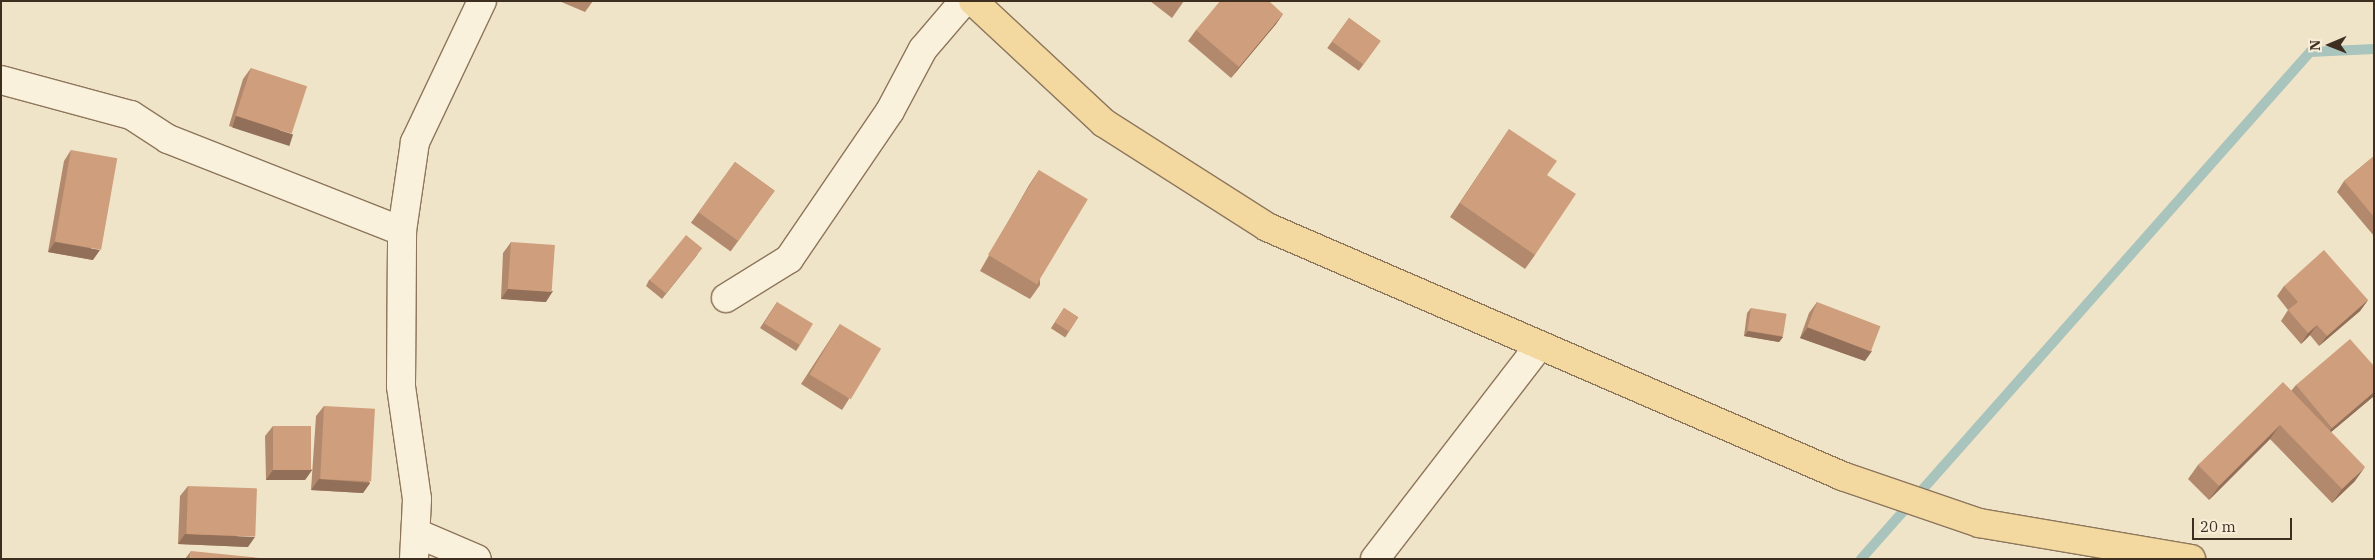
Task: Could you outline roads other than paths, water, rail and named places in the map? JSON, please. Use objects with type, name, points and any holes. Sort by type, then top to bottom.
[{"type":"main road","points":[[973,1],[1104,123],[1172,169],[1267,226],[1538,347],[1842,476],[1979,523],[2191,559]]},
{"type":"street","points":[[477,559],[415,546],[417,499],[401,386],[402,231],[415,142],[482,1]]},
{"type":"street","points":[[726,298],[789,258],[890,111],[923,49],[964,1]]},
{"type":"street","points":[[1,80],[131,115],[168,138],[402,231]]},
{"type":"street","points":[[1375,559],[1538,347]]},
{"type":"waterway","points":[[1861,559],[2310,52],[2374,49]]}]
